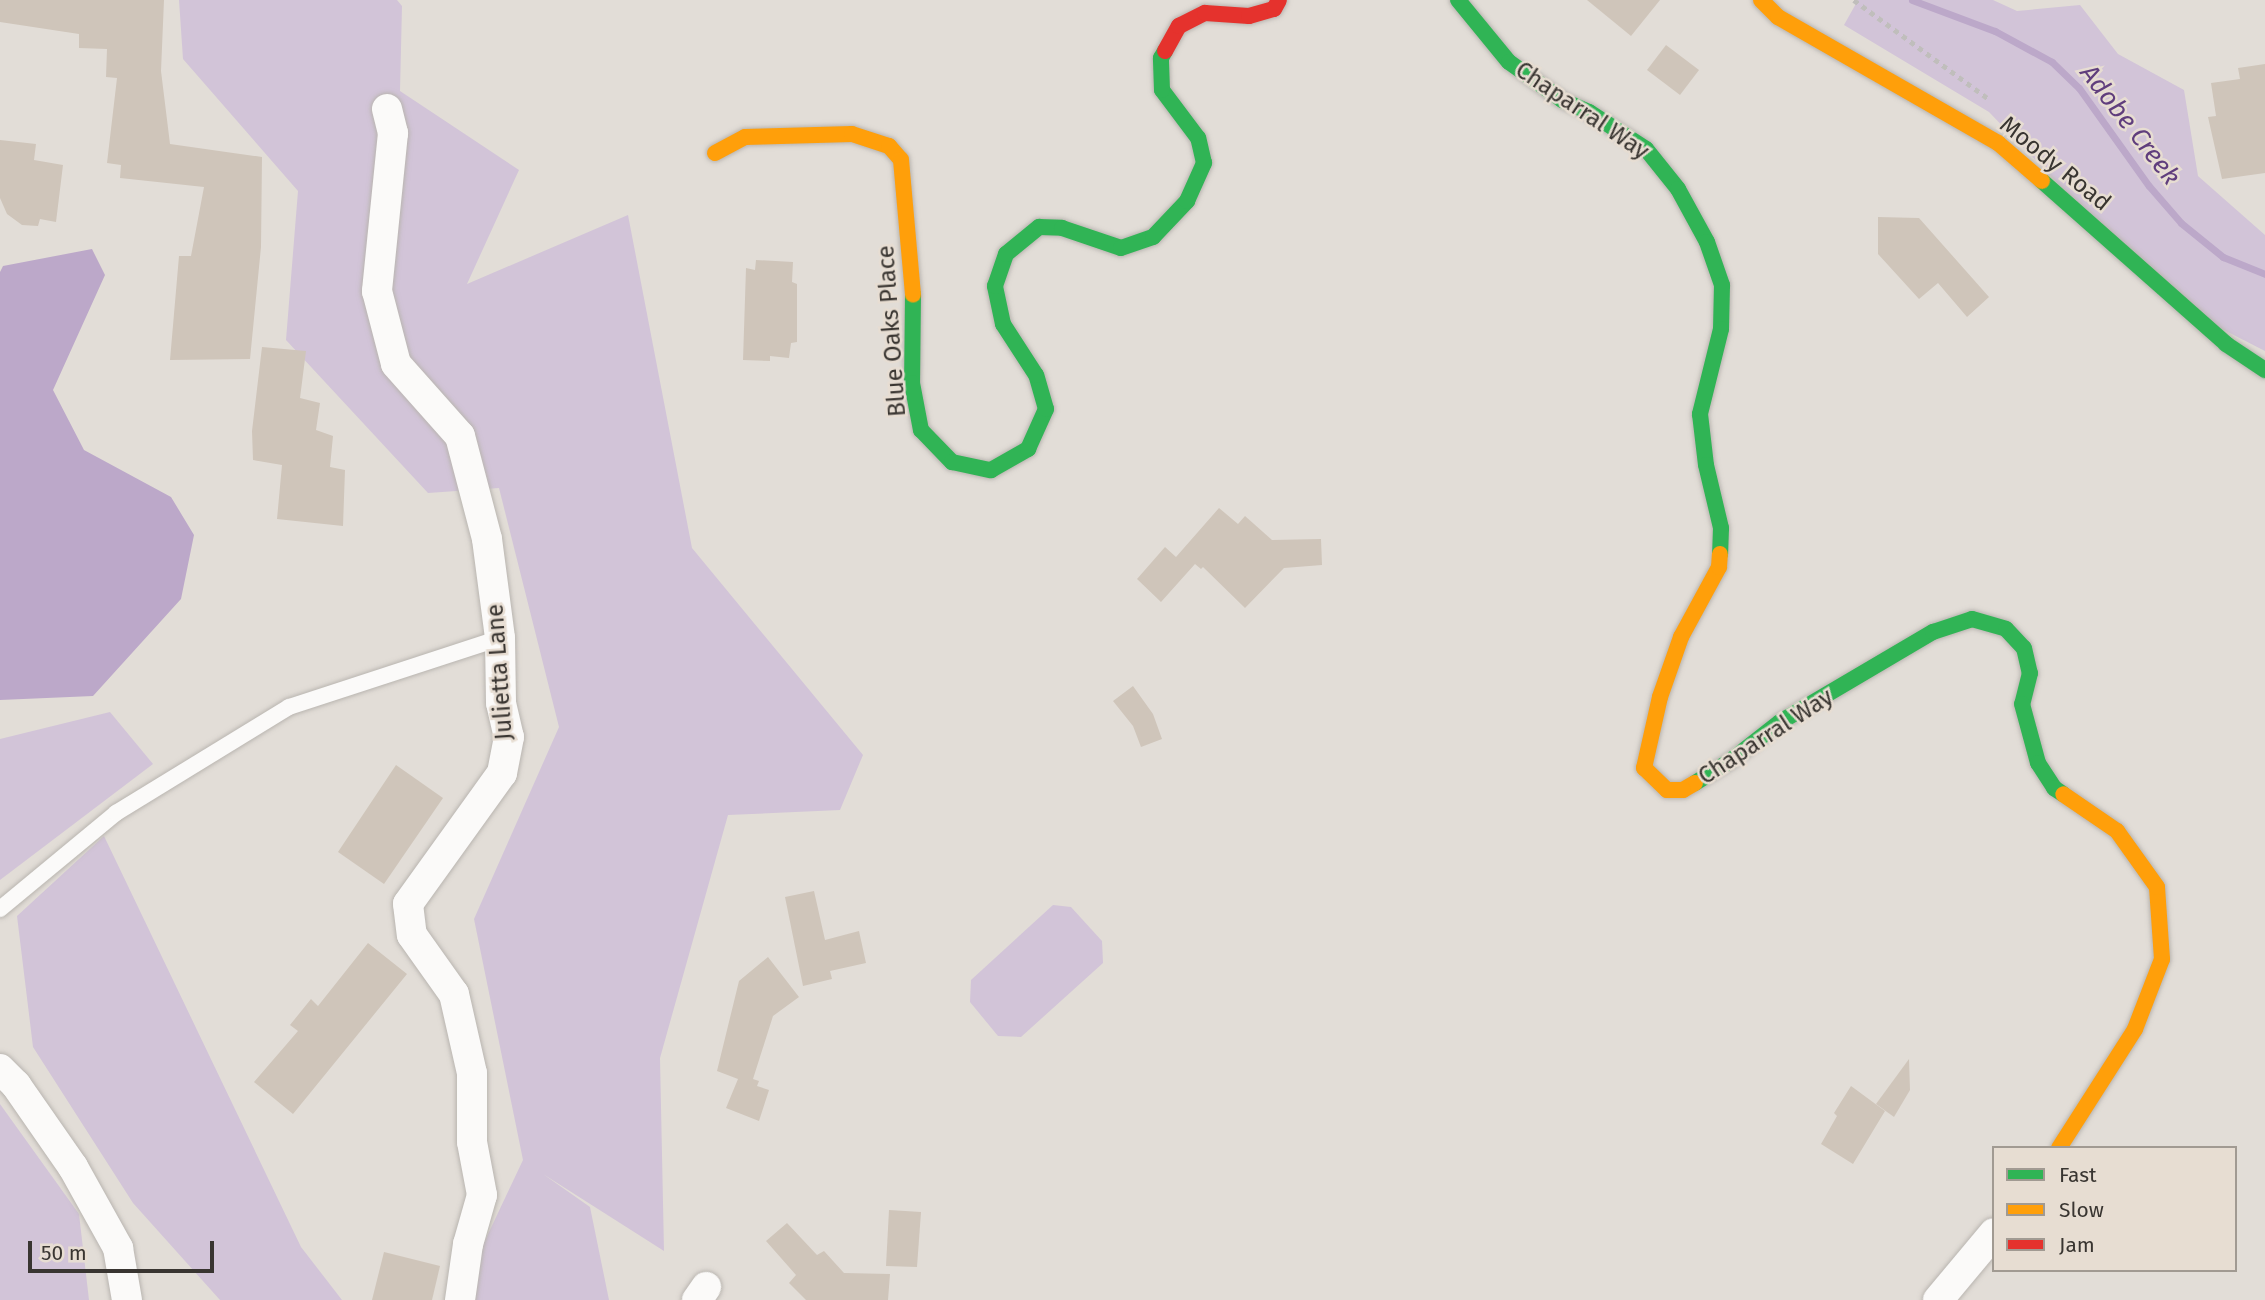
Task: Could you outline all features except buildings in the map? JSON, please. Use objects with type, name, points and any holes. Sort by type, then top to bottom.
[{"type":"street","name":"Blue Oaks Place","points":[[715,153],[745,137],[852,134],[889,146],[901,160],[906,199],[914,313],[912,383],[921,430],[953,462],[991,470],[1028,449],[1046,409],[1036,375],[1003,324],[995,286],[1006,254],[1039,227],[1062,228],[1121,248],[1153,237],[1187,201],[1204,163],[1198,138],[1162,90],[1161,58],[1179,26],[1205,13],[1250,16],[1274,9],[1279,0]]},
{"type":"street","name":"Chaparral Way","points":[[1458,0],[1509,62],[1562,100],[1589,112],[1646,149],[1678,189],[1707,242],[1722,285],[1721,330],[1708,373],[1700,414],[1706,465],[1721,528],[1719,567],[1681,638],[1660,697],[1644,768],[1667,790],[1683,790],[1729,762],[1780,722],[1933,632],[1972,619],[2006,629],[2024,648],[2030,673],[2022,704],[2038,763],[2054,788],[2117,831],[2157,887],[2162,958],[2135,1030],[2060,1146]]},
{"type":"street","name":"Moody Road","points":[[1761,0],[1778,18],[1998,143],[2226,344],[2265,370]]},
{"type":"street","name":"Julietta Lane","points":[[387,109],[393,133],[377,291],[396,364],[460,436],[487,539],[500,638],[500,703],[509,737],[502,773],[408,904],[412,934],[454,994],[472,1073],[472,1142],[482,1195],[468,1244],[460,1300]]},
{"type":"street","points":[[0,1069],[16,1085],[73,1167],[118,1248],[127,1300]]},
{"type":"street","points":[[1938,1300],[1992,1235]]},
{"type":"lane","points":[[0,909],[116,813],[289,707],[500,638]]},
{"type":"shaded area","points":[[179,0],[397,0],[402,6],[400,91],[519,170],[467,284],[628,215],[692,548],[863,755],[840,810],[728,815],[660,1058],[664,1251],[543,1174],[590,1207],[609,1300],[463,1300],[481,1249],[523,1160],[474,919],[559,727],[499,488],[428,493],[286,340],[298,191],[183,59]]},
{"type":"shaded area","points":[[1858,0],[1993,0],[2017,11],[2080,5],[2118,54],[2184,90],[2198,176],[2265,235],[2265,351],[2175,305],[1989,112],[1844,25]]},
{"type":"shaded area","points":[[92,249],[105,275],[53,390],[84,450],[171,497],[194,535],[181,599],[93,696],[0,700],[0,272],[3,266]]},
{"type":"shaded area","points":[[110,712],[153,764],[0,880],[0,739]]},
{"type":"shaded area","points":[[104,836],[301,1247],[342,1300],[220,1300],[133,1203],[33,1047],[17,916]]},
{"type":"shaded area","points":[[1053,905],[1071,907],[1102,941],[1103,963],[1021,1037],[998,1036],[970,1002],[971,980]]},
{"type":"shaded area","points":[[0,1104],[79,1214],[89,1300],[0,1300]]},
{"type":"waterway","name":"Adobe Creek","points":[[1912,0],[1995,31],[2052,62],[2079,88],[2149,186],[2181,223],[2223,257],[2265,274]]},
{"type":"traffic: fast","points":[[1458,0],[1509,62],[1562,100],[1589,112],[1646,149],[1678,189],[1707,242],[1722,285],[1721,329],[1700,414],[1706,465],[1721,528],[1720,554]]},
{"type":"traffic: fast","points":[[913,294],[912,383],[921,430],[952,462],[991,470],[1028,449],[1046,409],[1036,375],[1003,324],[995,286],[1006,254],[1039,227],[1062,228],[1121,248],[1153,237],[1187,201],[1204,163],[1198,138],[1162,90],[1161,58],[1165,51]]},
{"type":"traffic: fast","points":[[2042,181],[2226,344],[2265,370]]},
{"type":"traffic: fast","points":[[1695,783],[1729,762],[1780,722],[1933,632],[1972,619],[2006,629],[2024,648],[2030,673],[2022,704],[2038,763],[2054,788],[2063,794]]},
{"type":"traffic: slow","points":[[1761,0],[1778,17],[1998,143],[2042,181]]},
{"type":"traffic: slow","points":[[715,153],[745,137],[852,134],[889,146],[901,160],[913,294]]},
{"type":"traffic: slow","points":[[1695,783],[1683,790],[1667,790],[1644,768],[1660,697],[1681,637],[1719,567],[1720,554]]},
{"type":"traffic: slow","points":[[2060,1146],[2135,1029],[2162,959],[2157,887],[2117,831],[2063,794]]},
{"type":"traffic: jam","points":[[1165,51],[1179,26],[1205,13],[1249,16],[1274,9],[1279,0]]}]
